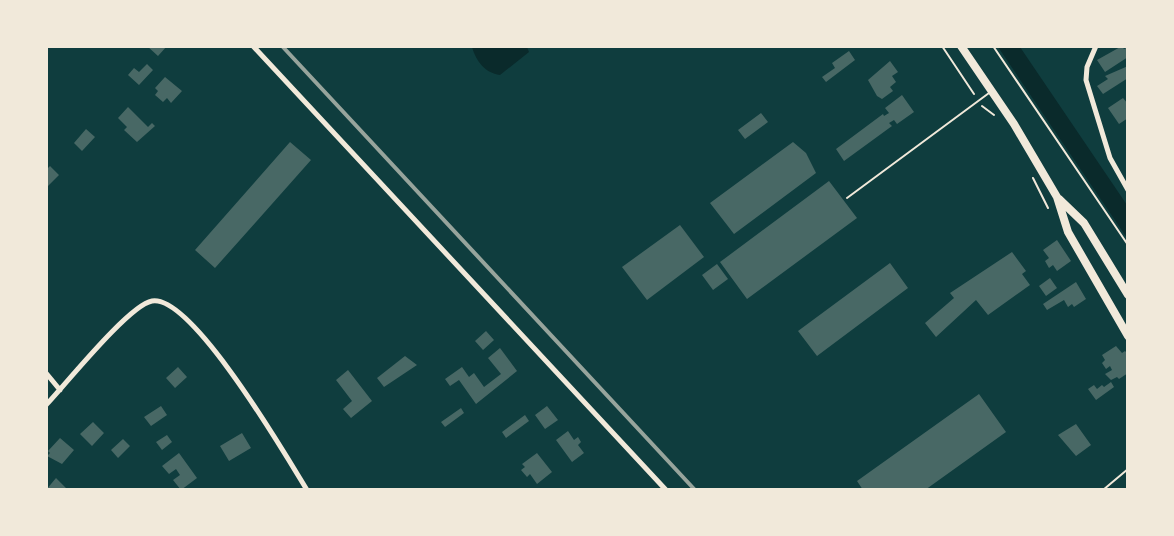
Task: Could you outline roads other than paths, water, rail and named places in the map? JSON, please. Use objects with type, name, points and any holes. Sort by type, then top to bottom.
[{"type":"main road","points":[[961,46],[1057,197],[1068,232],[1128,336]]},
{"type":"main road","points":[[1057,197],[1084,223],[1128,295]]},
{"type":"street","points":[[253,46],[666,489]]},
{"type":"street","points":[[1096,46],[1087,67],[1086,80],[1110,158],[1128,190]]},
{"type":"street","points":[[46,405],[139,306],[154,300],[165,302],[182,313],[224,362],[308,489]]},
{"type":"street","points":[[46,373],[60,390]]},
{"type":"lane","points":[[847,198],[992,92]]},
{"type":"lane","points":[[1103,489],[1128,469]]},
{"type":"water","points":[[472,47],[527,47],[529,52],[500,75],[482,66]]},
{"type":"water","points":[[998,47],[1020,47],[1127,205],[1127,238]]},
{"type":"railway","points":[[282,46],[695,490]]}]
